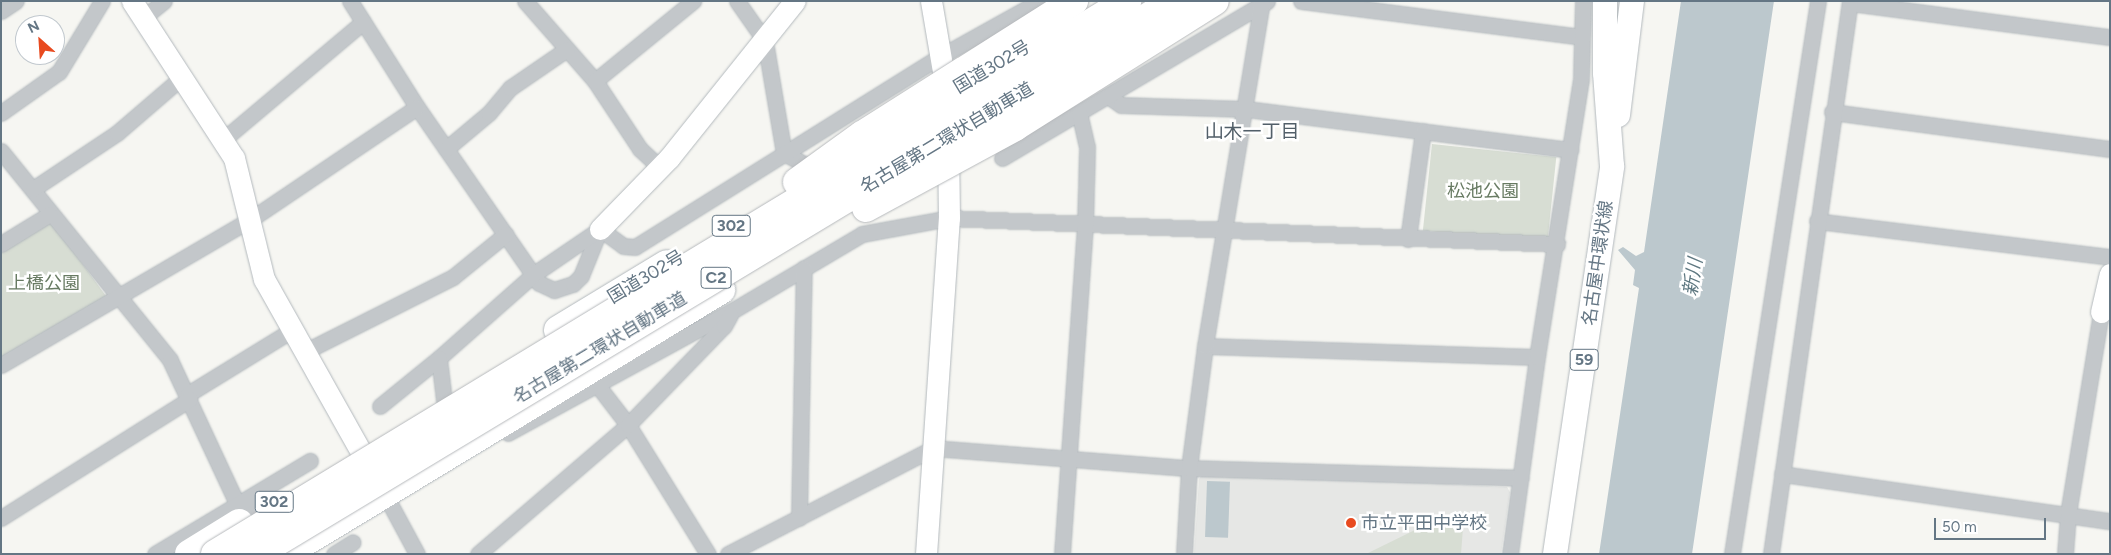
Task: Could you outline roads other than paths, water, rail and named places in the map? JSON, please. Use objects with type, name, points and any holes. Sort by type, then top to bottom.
[{"type":"highway","points":[[624,306],[862,135],[1074,1]]},
{"type":"highway","name":"国道302号","points":[[189,554],[250,508],[360,450],[1103,1]]},
{"type":"highway","name":"名古屋第二環状自動車道","points":[[215,554],[1127,1]]},
{"type":"highway","name":"名古屋第二環状自動車道","points":[[257,554],[1174,1]]},
{"type":"highway","points":[[289,553],[1194,1]]},
{"type":"highway","points":[[577,362],[1015,127],[1215,1]]},
{"type":"main road","name":"名古屋中環状線","points":[[1555,554],[1612,166],[1605,73],[1605,1]]},
{"type":"main road","points":[[1612,166],[1632,1]]},
{"type":"street","points":[[1,11],[16,1]]},
{"type":"street","points":[[1,113],[59,72],[102,1]]},
{"type":"street","points":[[164,1],[137,10],[224,139],[234,158],[251,218],[264,279],[417,554]]},
{"type":"street","points":[[350,1],[417,107],[539,283],[554,290],[573,284],[581,276],[600,229]]},
{"type":"street","points":[[526,1],[594,81],[640,150],[659,167]]},
{"type":"street","points":[[594,81],[693,1]]},
{"type":"street","points":[[737,1],[765,41],[784,153]]},
{"type":"street","points":[[380,406],[439,358],[534,274],[600,229],[659,167],[765,41],[795,1]]},
{"type":"street","points":[[926,554],[949,218],[947,95],[931,1]]},
{"type":"street","points":[[1510,554],[1537,357],[1557,244],[1580,78],[1583,1]]},
{"type":"street","points":[[1732,554],[1818,1]]},
{"type":"street","points":[[1002,158],[1264,2]]},
{"type":"street","points":[[1184,554],[1189,468],[1205,346],[1222,230],[1246,109],[1264,2]]},
{"type":"street","points":[[1309,2],[1582,37]]},
{"type":"street","points":[[1771,554],[1832,112],[1850,2],[2110,37]]},
{"type":"street","points":[[600,229],[624,246],[635,247],[941,56],[1034,5]]},
{"type":"street","points":[[995,65],[1034,5]]},
{"type":"street","points":[[224,139],[363,22]]},
{"type":"street","points":[[446,149],[489,114],[510,88],[566,50]]},
{"type":"street","points":[[33,190],[117,133],[182,77]]},
{"type":"street","points":[[1108,96],[1121,105],[1246,109],[1570,150]]},
{"type":"street","points":[[1,365],[251,218],[417,107]]},
{"type":"street","points":[[1832,112],[2110,149]]},
{"type":"street","points":[[1062,554],[1085,226],[1087,147],[1079,113]]},
{"type":"street","points":[[1408,239],[1423,131]]},
{"type":"street","points":[[1,151],[117,298],[170,360],[250,508]]},
{"type":"street","points":[[784,153],[819,173]]},
{"type":"street","points":[[1,244],[50,214]]},
{"type":"street","points":[[485,435],[509,433],[598,386],[732,311],[862,234],[949,218],[1085,226],[1557,244]]},
{"type":"street","points":[[1817,221],[2110,258]]},
{"type":"street","points":[[304,352],[452,278],[506,234]]},
{"type":"street","points":[[799,518],[804,268]]},
{"type":"street","points":[[2065,554],[2068,514],[2101,312],[2110,274]]},
{"type":"street","points":[[694,332],[708,298]]},
{"type":"street","points":[[478,554],[628,425],[724,326],[732,311]]},
{"type":"street","points":[[1,518],[292,330]]},
{"type":"street","points":[[1205,346],[1537,357]]},
{"type":"street","points":[[439,358],[444,400]]},
{"type":"street","points":[[598,386],[628,425],[708,554]]},
{"type":"street","points":[[728,554],[933,448],[1189,468],[1521,478]]},
{"type":"street","points":[[155,554],[250,508],[310,461]]},
{"type":"street","points":[[1782,474],[2110,521]]},
{"type":"street","points":[[334,554],[352,542]]},
{"type":"water","name":"新川","points":[[1681,1],[1774,1],[1692,554],[1599,554],[1639,288],[1633,285],[1635,270],[1618,250],[1623,247],[1636,256],[1644,252]]},
{"type":"water","points":[[1207,481],[1230,482],[1228,538],[1205,537]]},
{"type":"place","name":"市立平田中学校","points":[[1351,523]]},
{"type":"district","name":"山木一丁目","points":[[1252,132]]},
{"type":"park label","name":"松池公園","points":[[1483,191]]},
{"type":"park label","name":"上橋公園","points":[[44,283]]}]
